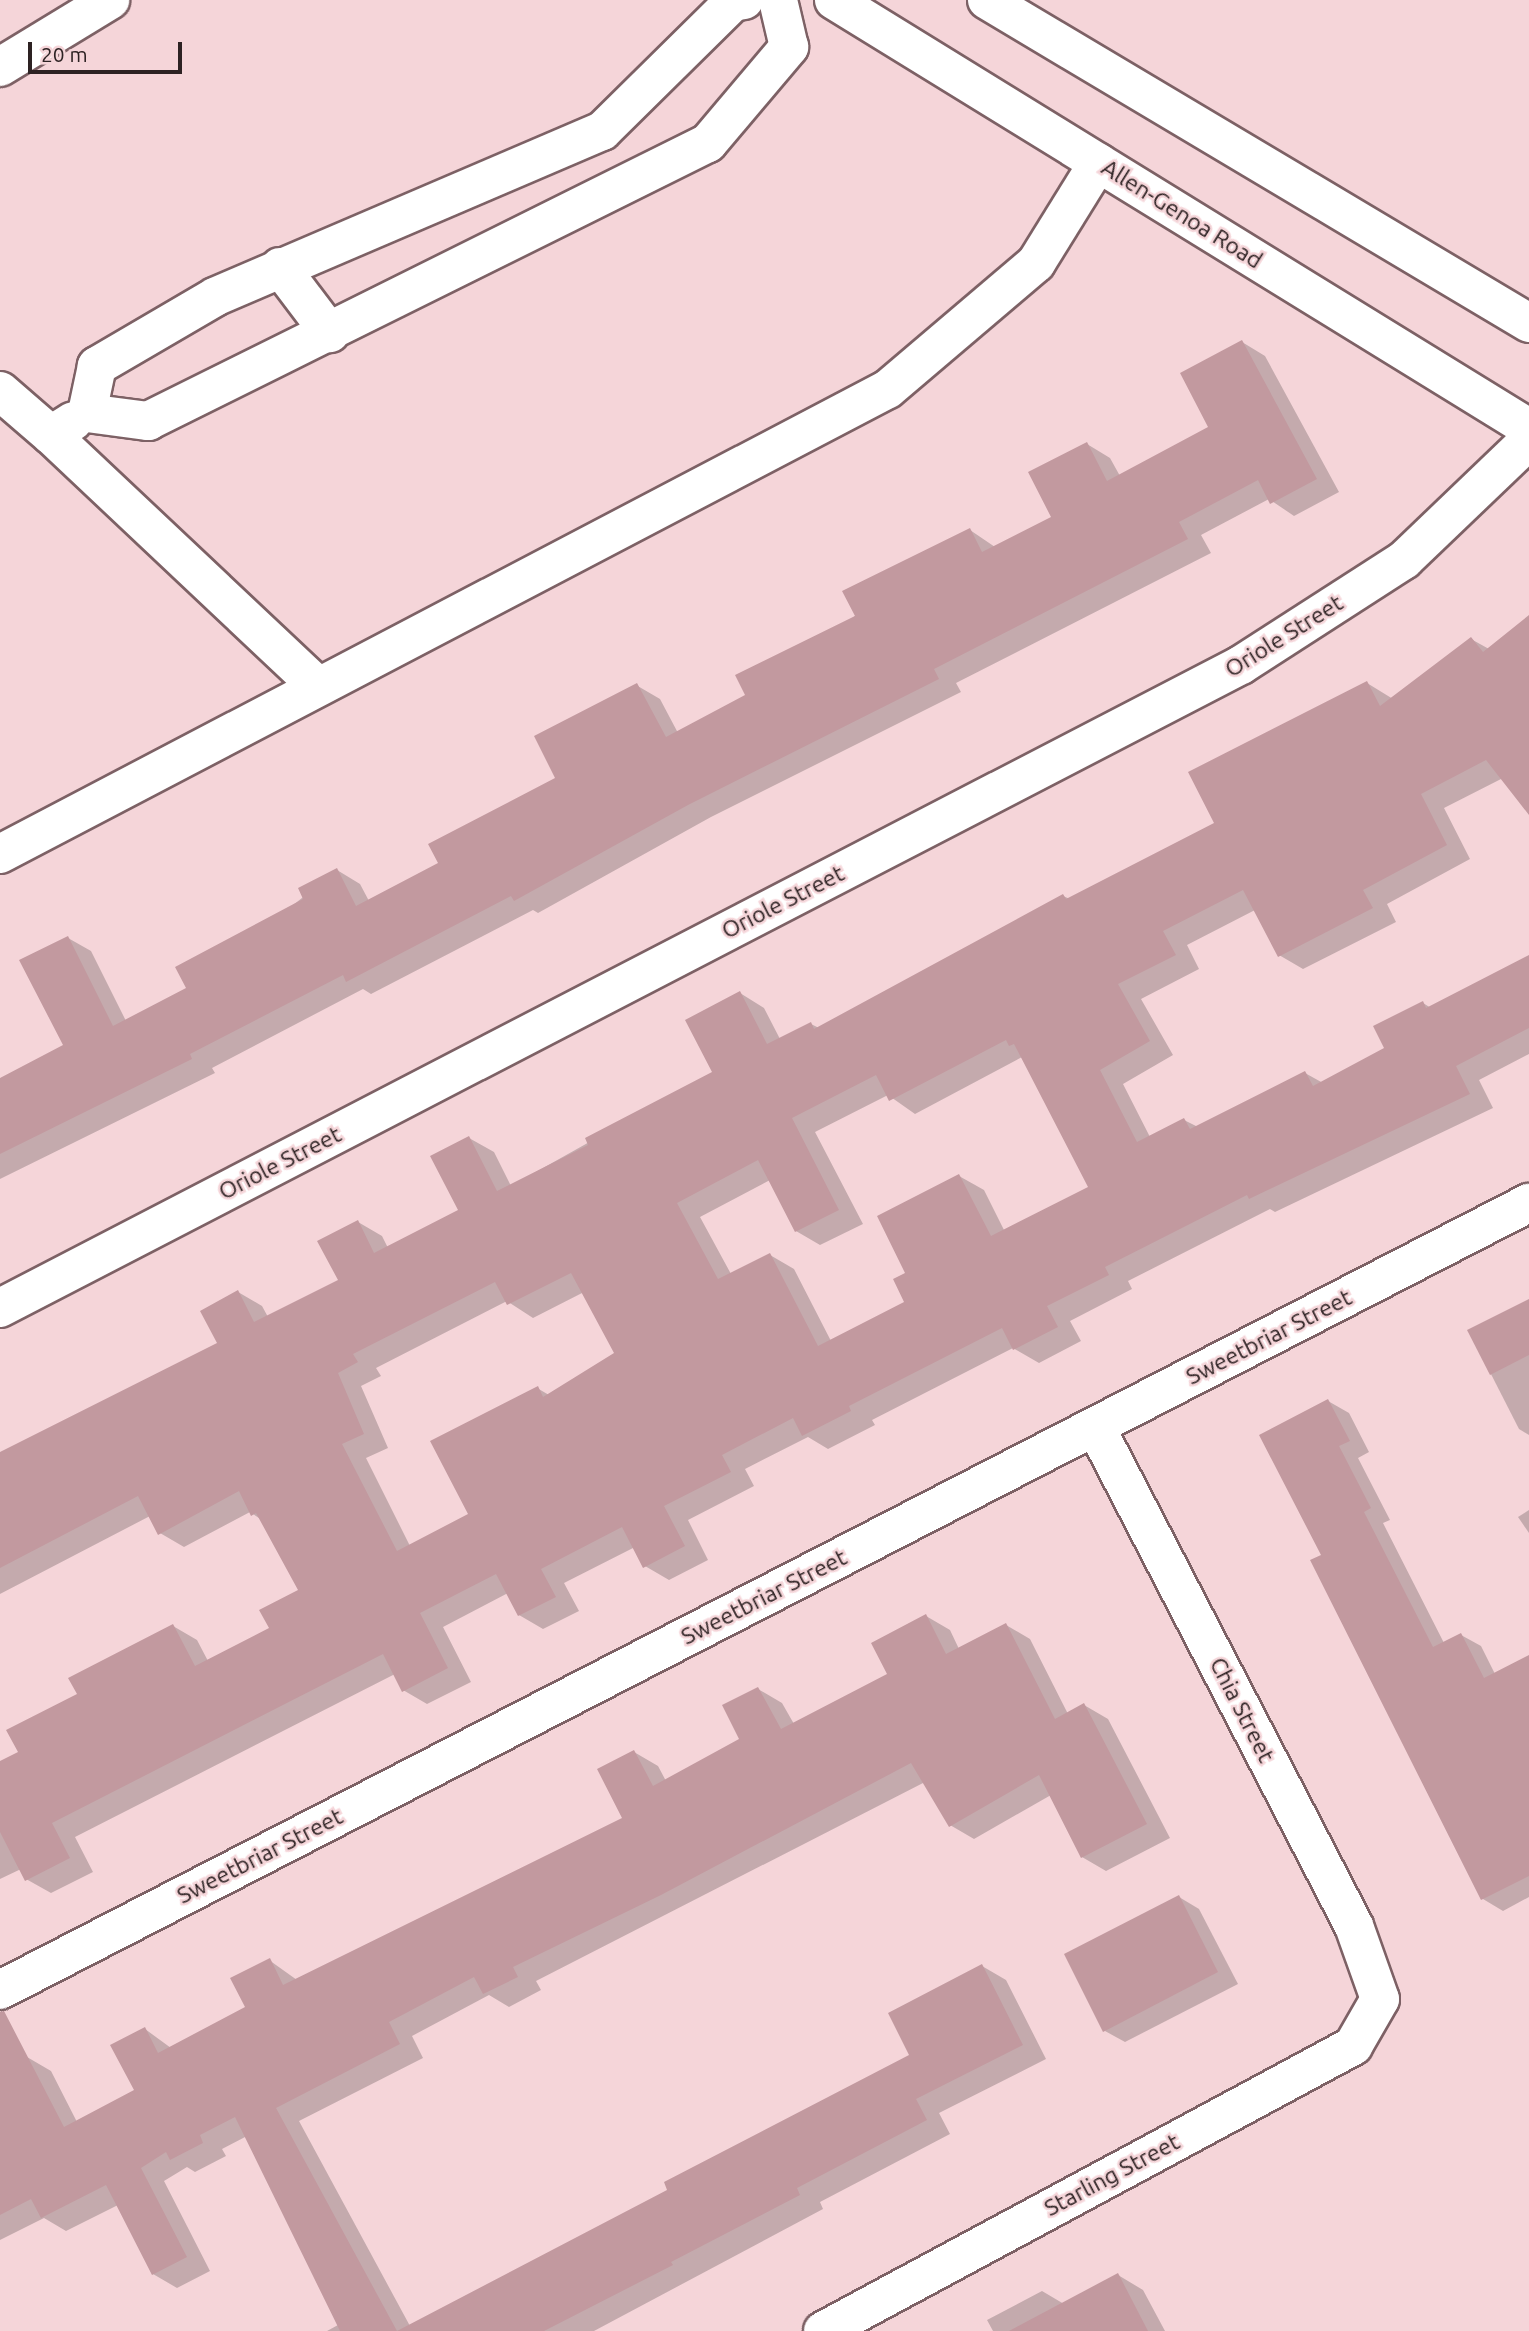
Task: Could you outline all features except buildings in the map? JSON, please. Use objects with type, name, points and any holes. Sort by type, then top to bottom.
[{"type":"street","points":[[0,67],[110,0]]},
{"type":"street","points":[[87,413],[97,366],[215,297],[602,131],[733,2],[744,0]]},
{"type":"street","points":[[51,435],[87,413],[149,421],[708,143],[789,47],[778,0]]},
{"type":"street","name":"Allen-Genoa Road","points":[[834,0],[1529,428]]},
{"type":"street","points":[[987,0],[1529,323]]},
{"type":"street","points":[[546,154],[588,204]]},
{"type":"street","points":[[0,854],[888,389],[1036,263],[1098,163]]},
{"type":"street","points":[[280,267],[330,333]]},
{"type":"street","points":[[0,391],[51,435],[318,688]]},
{"type":"street","name":"Oriole Street","points":[[0,1308],[1241,664],[1404,560],[1529,440]]},
{"type":"street","name":"Sweetbriar Street","points":[[0,1990],[1529,1203]]},
{"type":"street","name":"Chia Street","points":[[1095,1426],[1354,1926],[1380,1999]]},
{"type":"street","name":"Starling Street","points":[[823,2331],[1353,2046],[1380,1999]]}]
